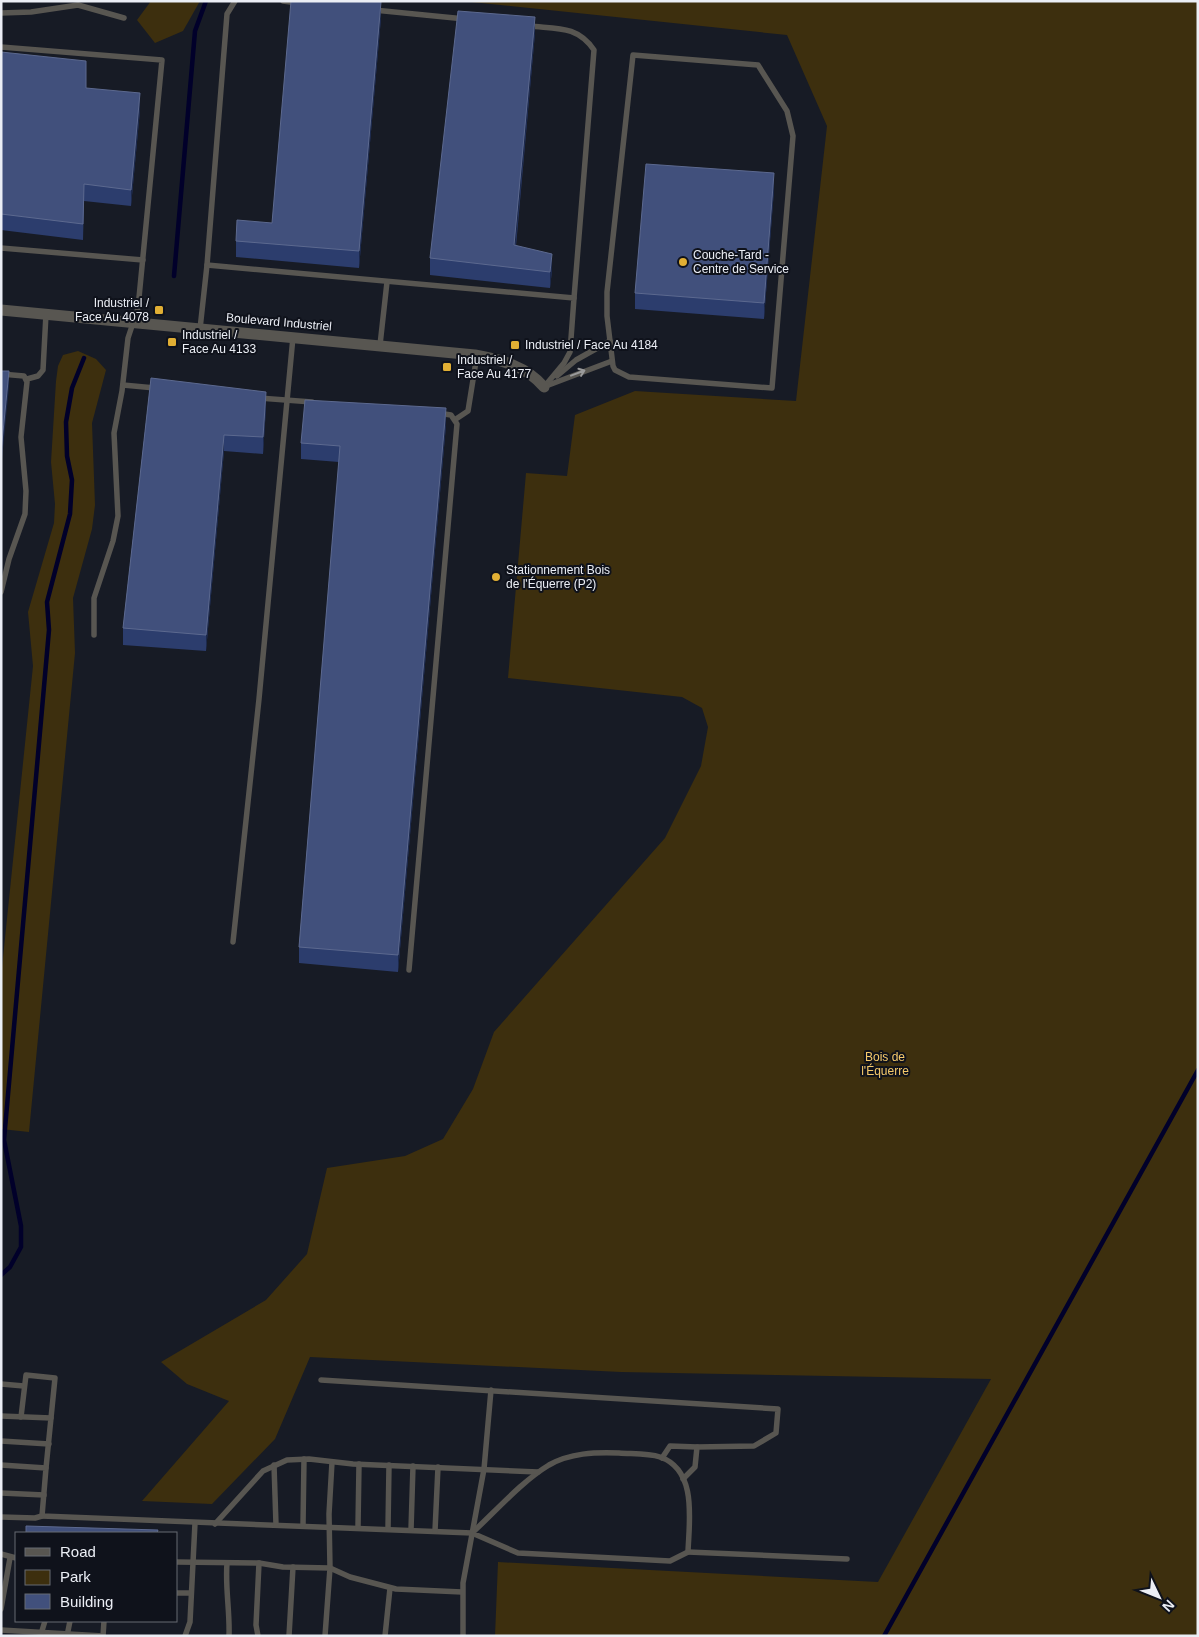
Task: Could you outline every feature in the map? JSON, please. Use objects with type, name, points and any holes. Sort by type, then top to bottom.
[{"type":"street","name":"Boulevard Industriel","points":[[1,310],[477,355],[504,361],[519,367],[534,377],[544,387]]},
{"type":"lane","points":[[200,328],[227,14],[235,1]]},
{"type":"lane","points":[[283,1],[302,3]]},
{"type":"lane","points":[[1,13],[31,12],[78,5],[124,18]]},
{"type":"lane","points":[[368,10],[470,20]]},
{"type":"lane","points":[[525,26],[574,31],[583,36],[594,50],[570,352],[564,363],[544,387]]},
{"type":"lane","points":[[1,47],[162,60],[138,308],[128,338],[114,445],[118,479],[118,516],[113,540],[94,598],[94,635]]},
{"type":"lane","points":[[634,55],[758,65],[787,111],[793,136],[772,388],[629,376],[616,370],[612,361],[610,341],[607,292],[634,55]]},
{"type":"lane","points":[[1,248],[143,260]]},
{"type":"lane","points":[[206,265],[574,298]]},
{"type":"lane","points":[[380,345],[387,282]]},
{"type":"lane","points":[[1,374],[24,376],[27,379],[38,376],[43,370],[46,314]]},
{"type":"lane","points":[[233,942],[259,699],[293,337]]},
{"type":"lane","points":[[544,387],[576,360],[610,341]]},
{"type":"lane","points":[[456,419],[468,411],[477,355]]},
{"type":"lane","points":[[544,387],[612,361]]},
{"type":"lane","points":[[1,592],[7,565],[26,508],[21,437],[27,379]]},
{"type":"lane","points":[[123,385],[161,389]]},
{"type":"lane","points":[[248,396],[315,402]]},
{"type":"lane","points":[[428,413],[451,415],[456,419]]},
{"type":"lane","points":[[409,970],[456,419]]},
{"type":"lane","points":[[21,1417],[26,1376],[55,1378],[42,1516]]},
{"type":"lane","points":[[321,1380],[778,1409],[776,1433],[754,1446],[670,1446],[662,1458]]},
{"type":"lane","points":[[1,1384],[24,1386]]},
{"type":"lane","points":[[463,1636],[462,1592],[484,1469],[491,1390]]},
{"type":"lane","points":[[1,1416],[51,1418]]},
{"type":"lane","points":[[1,1441],[49,1444]]},
{"type":"lane","points":[[682,1478],[695,1467],[697,1447]]},
{"type":"lane","points":[[472,1533],[538,1472],[561,1460],[584,1454],[607,1453],[662,1458],[676,1467],[682,1478],[689,1501],[688,1552]]},
{"type":"lane","points":[[215,1524],[263,1471],[287,1460],[304,1459],[359,1464],[538,1472]]},
{"type":"lane","points":[[303,1526],[304,1459]]},
{"type":"lane","points":[[325,1636],[330,1568],[331,1526],[329,1514],[332,1462]]},
{"type":"lane","points":[[358,1527],[359,1464]]},
{"type":"lane","points":[[1,1465],[46,1468]]},
{"type":"lane","points":[[274,1465],[276,1525]]},
{"type":"lane","points":[[388,1529],[389,1465]]},
{"type":"lane","points":[[411,1530],[413,1466]]},
{"type":"lane","points":[[435,1531],[438,1467]]},
{"type":"lane","points":[[1,1492],[44,1495]]},
{"type":"lane","points":[[1,1517],[34,1518],[42,1516],[472,1533],[518,1552],[670,1561],[688,1552],[847,1560]]},
{"type":"lane","points":[[185,1636],[190,1622],[195,1523]]},
{"type":"lane","points":[[1,1554],[13,1558],[1,1609]]},
{"type":"lane","points":[[178,1562],[259,1563],[293,1567],[330,1568],[350,1577],[390,1588],[462,1592]]},
{"type":"lane","points":[[227,1563],[225,1589],[230,1614],[229,1636]]},
{"type":"lane","points":[[258,1636],[256,1625],[259,1563]]},
{"type":"lane","points":[[289,1636],[293,1567]]},
{"type":"lane","points":[[385,1636],[390,1588]]},
{"type":"lane","points":[[178,1593],[191,1593]]},
{"type":"lane","points":[[41,1634],[45,1622]]},
{"type":"lane","points":[[67,1635],[70,1622]]},
{"type":"lane","points":[[1,1630],[12,1633],[103,1636],[104,1622]]},
{"type":"green space","points":[[151,1],[200,1],[183,31],[155,43],[137,20]]},
{"type":"green space","name":"Bois de l'Équerre","points":[[462,1],[1198,1],[1198,1636],[495,1636],[498,1562],[878,1582],[991,1379],[621,1372],[310,1357],[275,1439],[212,1504],[142,1501],[229,1401],[187,1384],[161,1362],[266,1300],[307,1254],[327,1168],[405,1156],[443,1139],[473,1089],[494,1032],[665,838],[701,766],[708,727],[702,708],[682,697],[508,678],[526,473],[567,476],[575,415],[635,391],[796,401],[827,126],[787,35]]},
{"type":"green space","points":[[78,351],[96,359],[106,370],[92,423],[95,505],[92,529],[73,598],[75,653],[29,1132],[1,1129],[1,977],[33,666],[28,612],[54,523],[55,504],[51,462],[56,381],[58,366],[63,355]]},
{"type":"building","points":[[291,1],[381,2],[359,251],[236,241],[237,220],[272,223]]},
{"type":"building","points":[[458,11],[535,17],[514,245],[552,254],[550,272],[430,258]]},
{"type":"building","points":[[1,52],[86,61],[86,88],[140,93],[131,190],[84,184],[83,224],[1,214]]},
{"type":"building","points":[[646,164],[774,173],[764,303],[635,293]]},
{"type":"building","points":[[1,371],[9,371],[1,452]]},
{"type":"building","points":[[151,378],[266,392],[263,437],[224,435],[206,635],[123,628]]},
{"type":"building","points":[[305,400],[446,408],[398,955],[299,947],[340,446],[301,443]]},
{"type":"building","points":[[26,1526],[158,1530],[157,1532],[26,1532]]},
{"type":"waterway","points":[[174,276],[195,31],[206,1]]},
{"type":"waterway","points":[[1,1275],[10,1267],[21,1247],[21,1226],[4,1140],[49,630],[47,602],[70,514],[72,480],[67,456],[66,422],[72,388],[84,358]]},
{"type":"waterway","points":[[884,1636],[1198,1070]]},
{"type":"place","name":"Couche-Tard - Centre de Service","points":[[683,262]]},
{"type":"place","name":"Industriel / Face Au 4078","points":[[159,310]]},
{"type":"place","name":"Industriel / Face Au 4133","points":[[172,342]]},
{"type":"place","name":"Industriel / Face Au 4184","points":[[515,345]]},
{"type":"place","name":"Industriel / Face Au 4177","points":[[447,367]]},
{"type":"place","name":"Stationnement Bois de l'Équerre (P2)","points":[[496,577]]}]
